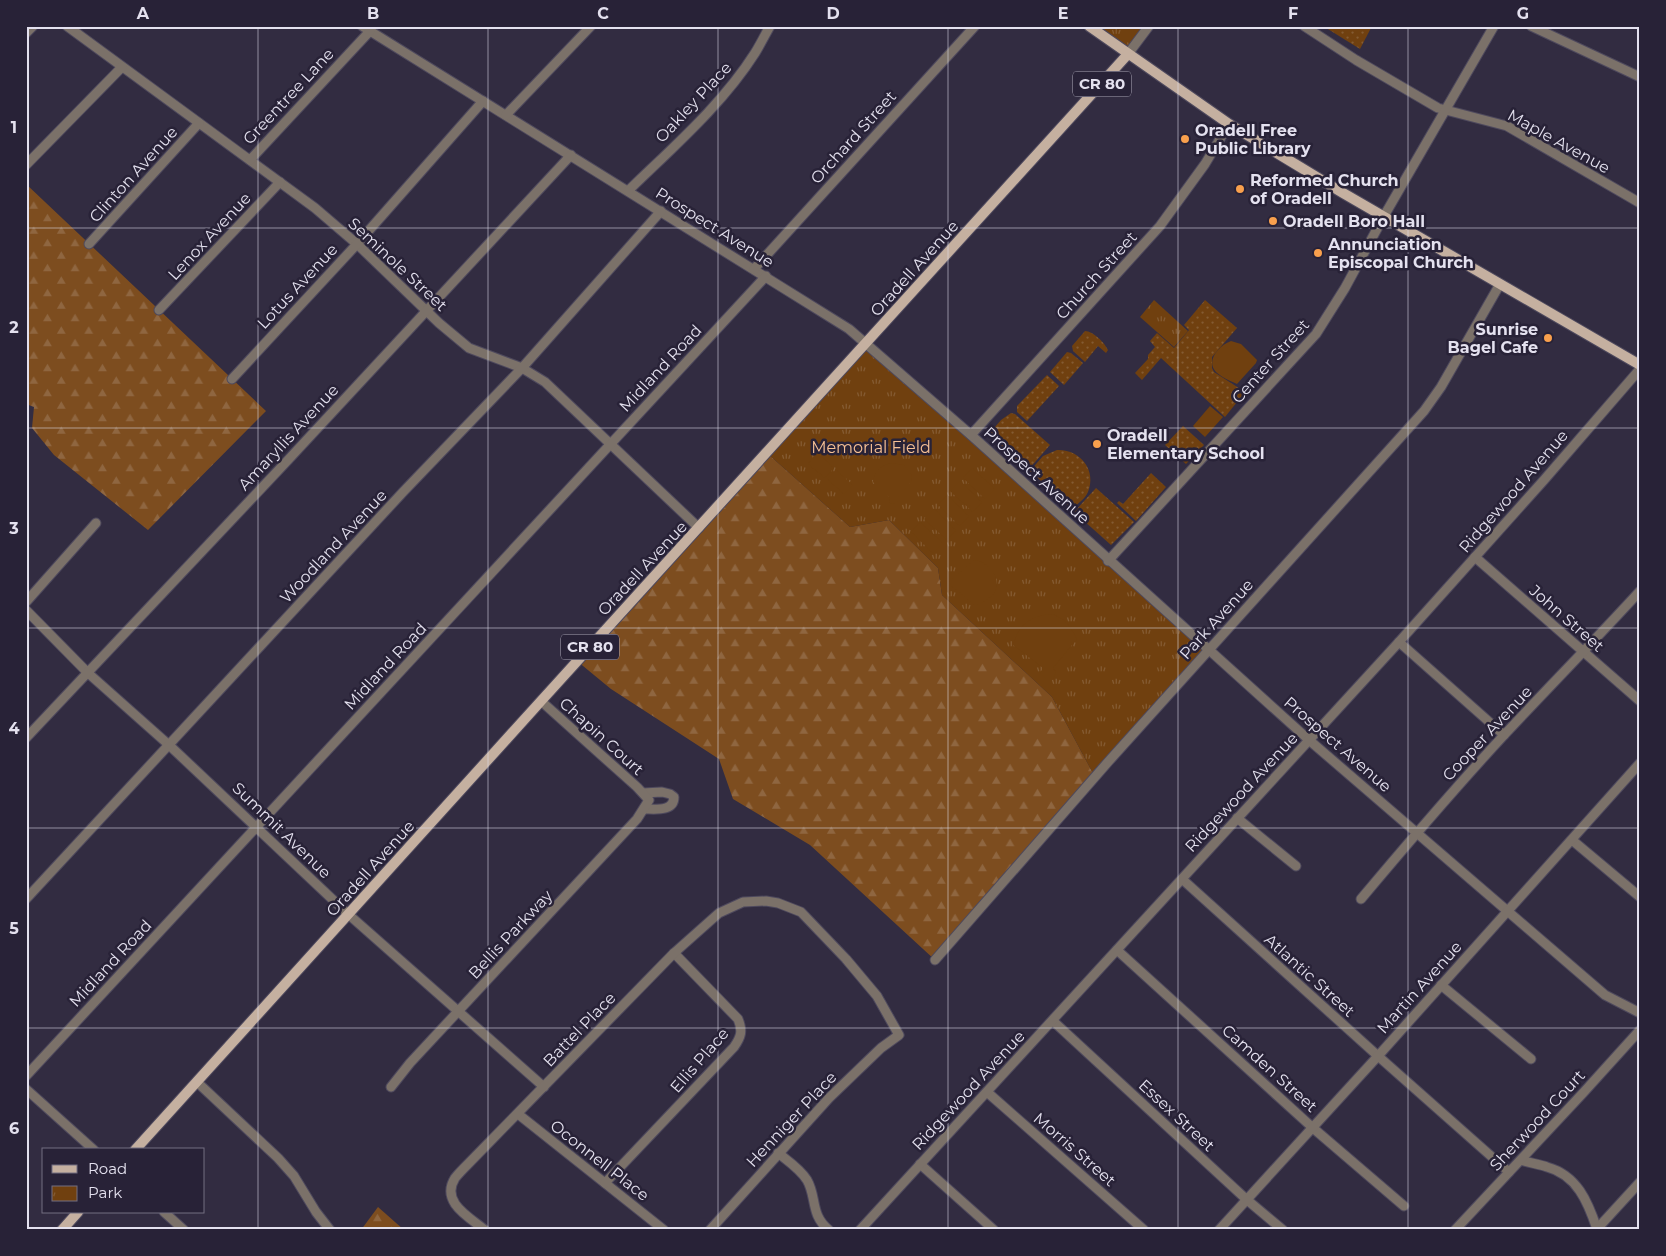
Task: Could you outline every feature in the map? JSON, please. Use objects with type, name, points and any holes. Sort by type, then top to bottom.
[{"type":"main road","points":[[1089,26],[1229,124],[1343,193],[1640,365]]},
{"type":"main road","name":"Oradell Avenue","points":[[138,1148],[541,700],[1128,54]]},
{"type":"main road","points":[[62,1230],[76,1214]]},
{"type":"street","points":[[26,33],[33,26]]},
{"type":"street","name":"Seminole Street","points":[[67,26],[315,208],[357,244],[426,311],[469,348],[522,368],[546,382],[699,528]]},
{"type":"street","points":[[506,115],[591,26]]},
{"type":"street","name":"Oakley Place","points":[[628,191],[730,87],[756,52],[770,26]]},
{"type":"street","name":"Orchard Street","points":[[754,269],[975,26]]},
{"type":"street","name":"Oradell Avenue","points":[[1128,54],[1149,26]]},
{"type":"street","name":"Maple Avenue","points":[[1304,26],[1356,60],[1438,108],[1507,126],[1640,204]]},
{"type":"street","name":"Center Street","points":[[1108,561],[1316,334],[1494,26]]},
{"type":"street","points":[[1532,26],[1640,77]]},
{"type":"street","name":"Prospect Avenue","points":[[366,29],[849,329],[970,435],[1309,740],[1605,995],[1640,1013]]},
{"type":"street","name":"Greentree Lane","points":[[250,160],[366,29]]},
{"type":"street","points":[[26,165],[122,67]]},
{"type":"street","name":"Lotus Avenue","points":[[232,379],[357,244],[483,101]]},
{"type":"street","name":"Clinton Avenue","points":[[89,244],[200,124]]},
{"type":"street","name":"Church Street","points":[[970,435],[1160,226],[1205,164],[1229,124]]},
{"type":"street","name":"Amaryllis Avenue","points":[[26,738],[570,155]]},
{"type":"street","name":"Lenox Avenue","points":[[159,310],[280,182]]},
{"type":"street","name":"Woodland Avenue","points":[[26,900],[404,492],[522,368],[661,211]]},
{"type":"street","name":"Midland Road","points":[[26,1076],[766,276]]},
{"type":"street","name":"Park Avenue","points":[[935,960],[1103,767],[1424,411],[1441,387],[1500,284]]},
{"type":"street","name":"Ridgewood Avenue","points":[[860,1230],[1399,642],[1640,369]]},
{"type":"street","points":[[26,602],[96,523]]},
{"type":"street","name":"John Street","points":[[1475,556],[1640,701]]},
{"type":"street","name":"Cooper Avenue","points":[[1361,899],[1417,832],[1640,591]]},
{"type":"street","name":"Summit Avenue","points":[[26,610],[88,673],[257,826],[348,914],[544,1087]]},
{"type":"street","points":[[1399,642],[1504,736]]},
{"type":"street","name":"Chapin Court","points":[[541,700],[645,801]]},
{"type":"street","name":"Martin Avenue","points":[[1219,1230],[1314,1128],[1640,763]]},
{"type":"street","name":"Bellis Parkway","points":[[391,1087],[410,1063],[637,819],[645,801]]},
{"type":"street","points":[[1237,818],[1296,866]]},
{"type":"street","points":[[1572,840],[1640,897]]},
{"type":"street","name":"Atlantic Street","points":[[1182,879],[1509,1172]]},
{"type":"street","name":"Battel Place","points":[[485,1230],[456,1206],[451,1199],[450,1190],[455,1179],[674,954],[719,913],[743,902],[766,900],[778,902],[801,912],[846,959],[877,996],[900,1035]]},
{"type":"street","name":"Camden Street","points":[[1117,950],[1314,1128],[1404,1206]]},
{"type":"street","name":"Ellis Place","points":[[605,1183],[741,1038],[742,1028],[738,1019],[674,954]]},
{"type":"street","points":[[1441,985],[1531,1059]]},
{"type":"street","name":"Essex Street","points":[[1053,1021],[1282,1230]]},
{"type":"street","name":"Sherwood Court","points":[[1455,1230],[1640,1030]]},
{"type":"street","name":"Henniger Place","points":[[710,1230],[829,1098],[881,1048],[900,1035]]},
{"type":"street","points":[[197,1082],[278,1158],[294,1176],[320,1218],[330,1230]]},
{"type":"street","points":[[26,1089],[92,1148]]},
{"type":"street","name":"Morris Street","points":[[986,1092],[1144,1230]]},
{"type":"street","name":"Oconnell Place","points":[[518,1114],[664,1230]]},
{"type":"street","points":[[778,1153],[799,1171],[807,1181],[818,1217],[829,1230]]},
{"type":"street","points":[[1520,1160],[1549,1167],[1569,1178],[1584,1197],[1596,1229],[1640,1182]]},
{"type":"street","points":[[920,1164],[994,1230]]},
{"type":"street","points":[[166,1214],[184,1230]]},
{"type":"green space","points":[[1089,26],[1148,26],[1128,54]]},
{"type":"green space","points":[[1323,26],[1372,26],[1360,49]]},
{"type":"green space","points":[[26,184],[266,411],[148,530],[54,455],[32,428],[34,407],[26,404]]},
{"type":"green space","points":[[1154,300],[1188,331],[1174,347],[1140,317]]},
{"type":"green space","points":[[1205,300],[1237,328],[1212,357],[1214,372],[1245,392],[1225,417],[1161,358],[1142,380],[1135,373],[1148,359],[1148,355],[1155,347],[1150,341],[1157,333],[1174,348],[1189,330],[1184,325]]},
{"type":"green space","points":[[1085,331],[1092,333],[1108,350],[1106,353],[1098,346],[1085,362],[1073,351],[1072,346]]},
{"type":"green space","points":[[1231,341],[1241,344],[1257,360],[1237,384],[1218,374],[1212,363],[1219,349]]},
{"type":"green space","name":"Memorial Field","points":[[865,343],[1208,650],[1095,777],[1052,697],[942,595],[938,568],[889,520],[850,527],[767,453]]},
{"type":"green space","points":[[1067,352],[1083,363],[1064,385],[1050,372]]},
{"type":"green space","points":[[1047,375],[1059,386],[1027,421],[1017,412],[1017,406]]},
{"type":"green space","points":[[1210,406],[1223,417],[1205,437],[1193,426]]},
{"type":"green space","points":[[1011,413],[1015,414],[1050,445],[1028,470],[989,434],[1001,420]]},
{"type":"green space","points":[[1183,426],[1204,445],[1186,464],[1165,445]]},
{"type":"green space","points":[[1057,450],[1073,453],[1079,457],[1084,462],[1090,476],[1087,495],[1072,509],[1030,471],[1043,456]]},
{"type":"green space","points":[[817,452],[834,468],[825,478],[808,464]]},
{"type":"green space","points":[[767,453],[850,527],[889,520],[938,568],[942,595],[1052,697],[1095,777],[935,960],[810,845],[733,799],[719,759],[611,689],[577,661]]},
{"type":"green space","points":[[891,463],[904,465],[911,474],[912,481],[898,497],[898,501],[895,504],[890,503],[889,497],[873,482],[879,470],[884,465]]},
{"type":"green space","points":[[972,468],[995,489],[985,499],[963,478]]},
{"type":"green space","points":[[836,470],[853,485],[844,494],[827,479]]},
{"type":"green space","points":[[1151,473],[1166,487],[1136,521],[1117,503],[1119,501],[1123,504]]},
{"type":"green space","points":[[960,481],[982,502],[973,512],[950,491]]},
{"type":"green space","points":[[1096,488],[1134,522],[1111,545],[1074,512]]},
{"type":"green space","points":[[947,495],[969,516],[960,526],[938,505]]},
{"type":"green space","points":[[934,509],[956,530],[947,540],[924,519]]},
{"type":"green space","points":[[920,522],[943,543],[933,553],[911,532]]},
{"type":"green space","points":[[974,560],[984,563],[989,567],[997,581],[995,592],[976,606],[948,583]]},
{"type":"green space","points":[[1049,614],[1063,619],[1077,639],[1053,668],[1056,672],[1053,679],[1046,679],[1040,673],[1043,668],[1013,645],[1018,632],[1026,623],[1036,617]]},
{"type":"green space","points":[[378,1207],[404,1230],[361,1230]]},
{"type":"place","name":"Oradell Free Public Library","points":[[1185,139]]},
{"type":"place","name":"Reformed Church of Oradell","points":[[1240,189]]},
{"type":"place","name":"Oradell Boro Hall","points":[[1273,221]]},
{"type":"place","name":"Annunciation Episcopal Church","points":[[1318,253]]},
{"type":"place","name":"Sunrise Bagel Cafe","points":[[1548,338]]},
{"type":"place","name":"Oradell Elementary School","points":[[1097,444]]}]
